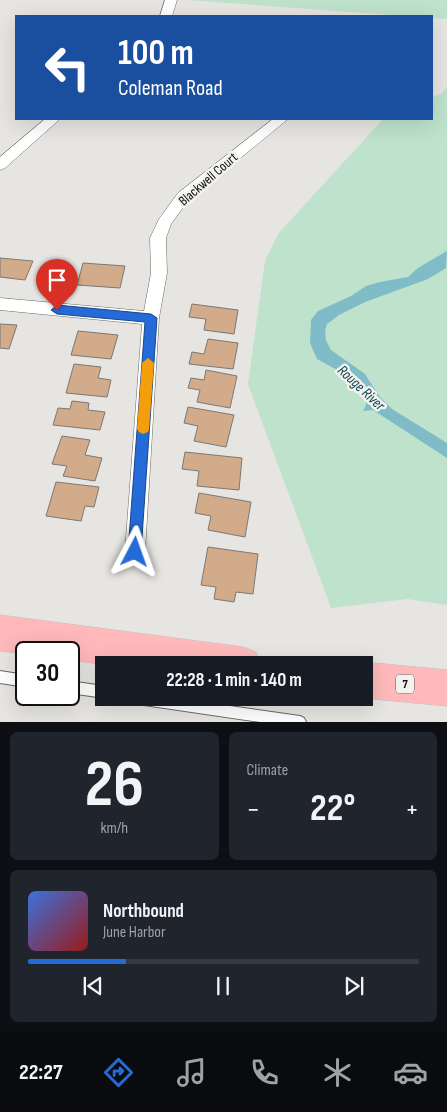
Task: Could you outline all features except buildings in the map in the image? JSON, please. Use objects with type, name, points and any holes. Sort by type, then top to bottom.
[{"type":"main road","points":[[0,633],[175,656]]},
{"type":"main road","name":"7","points":[[373,681],[447,688]]},
{"type":"street","points":[[166,15],[171,0]]},
{"type":"street","points":[[2,160],[52,120]]},
{"type":"street","name":"Blackwell Court","points":[[135,552],[151,318],[159,273],[158,238],[164,223],[183,197],[279,120]]},
{"type":"street","points":[[0,304],[151,318]]},
{"type":"lane","points":[[0,677],[15,679]]},
{"type":"lane","points":[[80,689],[95,691]]},
{"type":"lane","points":[[191,706],[300,722]]},
{"type":"green space","points":[[187,0],[447,0],[447,19],[433,18],[433,15],[391,15]]},
{"type":"green space","points":[[447,86],[447,605],[407,599],[331,608],[248,384],[265,261],[278,234],[382,120],[433,120],[433,97],[441,94]]},
{"type":"water","name":"Rouge River","points":[[447,251],[446,268],[428,279],[365,302],[339,315],[327,324],[325,330],[326,340],[331,350],[365,374],[379,396],[392,409],[447,443],[447,458],[373,410],[363,411],[366,401],[339,371],[317,359],[310,343],[311,320],[318,311],[351,296],[366,286],[408,277],[418,268]]},
{"type":"slow traffic","points":[[143,429],[148,363]]},
{"type":"route","points":[[57,310],[151,318],[135,552]]}]
